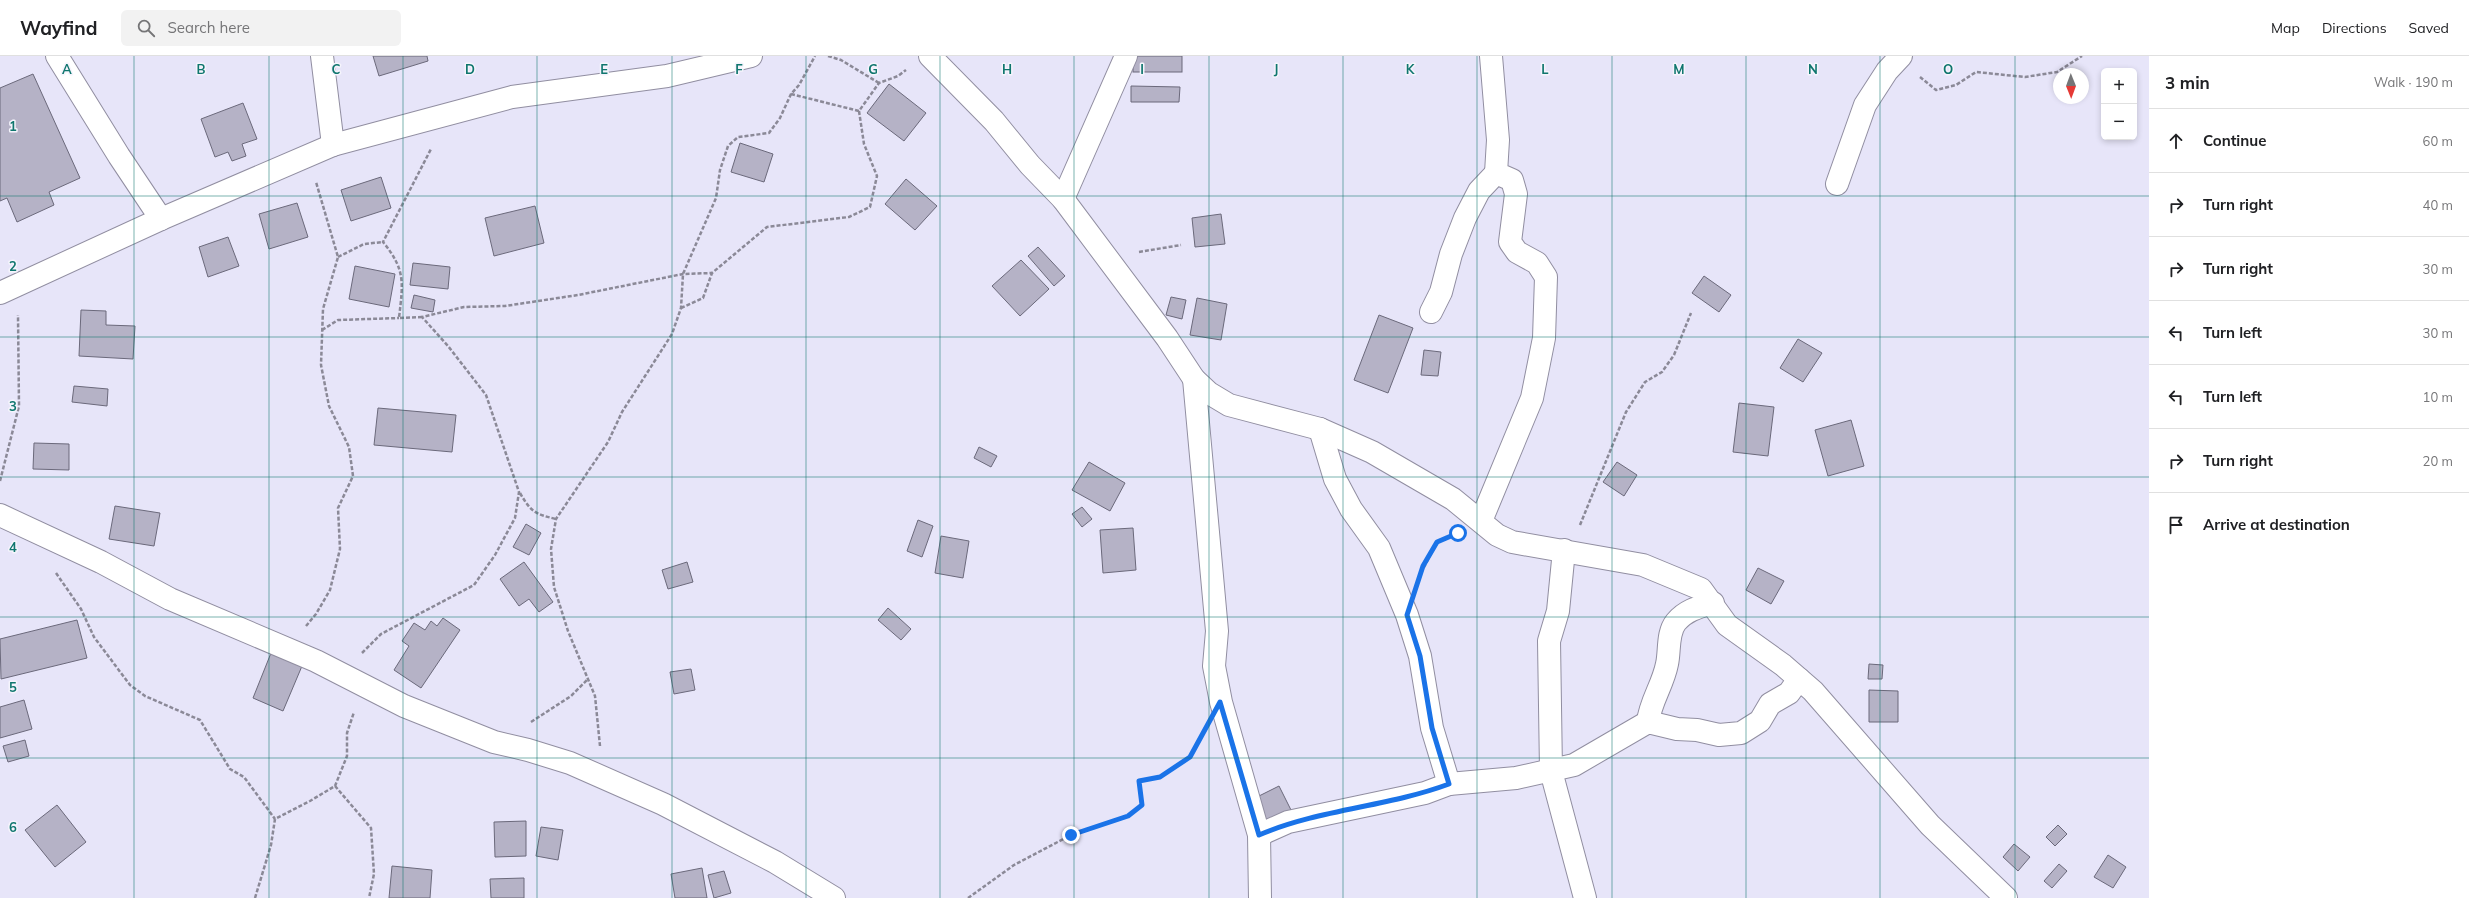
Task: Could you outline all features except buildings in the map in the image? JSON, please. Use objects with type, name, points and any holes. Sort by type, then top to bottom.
[{"type":"street","points":[[57,56],[119,156],[161,218]]},
{"type":"street","points":[[322,56],[332,145]]},
{"type":"street","points":[[0,293],[21,285],[161,218],[332,145],[512,97],[667,76],[751,56]]},
{"type":"street","points":[[930,56],[994,121],[1030,165],[1063,199],[1107,257],[1194,379],[1209,393],[1228,405],[1320,429],[1372,452],[1453,499],[1497,535],[1512,542],[1643,565],[1671,575],[1701,589],[1713,603],[1727,625],[1799,679],[1842,723],[1930,825],[2006,898]]},
{"type":"street","points":[[1063,199],[1126,56]]},
{"type":"street","points":[[1430,312],[1441,292],[1451,254],[1465,218],[1479,191],[1496,173],[1498,140],[1491,56]]},
{"type":"street","points":[[1836,184],[1865,105],[1887,71],[1901,56]]},
{"type":"street","points":[[1481,521],[1522,427],[1532,398],[1544,338],[1546,277],[1537,263],[1517,252],[1510,242],[1516,194],[1512,180],[1496,173]]},
{"type":"street","points":[[1194,379],[1217,631],[1214,666],[1220,702],[1259,835],[1260,898]]},
{"type":"street","points":[[1320,429],[1335,479],[1351,509],[1379,548],[1407,615],[1420,656],[1432,728],[1449,784]]},
{"type":"street","points":[[0,515],[101,562],[170,599],[285,648],[370,690],[494,742],[528,750],[570,763],[619,785],[714,830],[804,879],[834,898]]},
{"type":"street","points":[[1568,551],[1558,611],[1549,641],[1551,771],[1585,898]]},
{"type":"street","points":[[1648,722],[1650,708],[1659,692],[1665,671],[1675,623],[1689,610],[1713,603]]},
{"type":"street","points":[[1259,835],[1288,822],[1425,793],[1449,784],[1516,778],[1574,765],[1648,722],[1677,730],[1697,730],[1719,735],[1741,733],[1760,721],[1770,704],[1789,693],[1799,679]]},
{"type":"path","points":[[619,785],[600,748],[595,696],[554,586],[551,549],[556,519],[608,442],[622,412],[672,334],[681,308],[683,274],[716,198],[720,170],[728,146],[738,137],[769,133],[780,118],[791,94],[799,85],[815,56]]},
{"type":"path","points":[[828,56],[841,60],[879,83]]},
{"type":"path","points":[[1918,76],[1936,90],[1956,85],[1976,72],[2025,77],[2057,72],[2082,56]]},
{"type":"path","points":[[681,308],[703,298],[712,273],[767,227],[849,217],[870,207],[877,176],[864,144],[859,111],[879,83],[898,76],[908,69]]},
{"type":"path","points":[[791,94],[859,111]]},
{"type":"path","points":[[383,242],[447,114]]},
{"type":"path","points":[[285,648],[316,614],[330,590],[340,549],[338,508],[353,476],[349,447],[329,406],[321,366],[323,309],[338,257],[314,174],[332,145]]},
{"type":"path","points":[[338,257],[364,244],[383,242]]},
{"type":"path","points":[[383,242],[397,259],[403,285],[399,318]]},
{"type":"path","points":[[1107,257],[1181,245]]},
{"type":"path","points":[[322,330],[338,320],[422,317],[464,307],[505,306],[578,295],[683,274],[712,273]]},
{"type":"path","points":[[0,481],[18,406],[17,334],[21,285]]},
{"type":"path","points":[[1568,551],[1580,526],[1626,412],[1645,382],[1662,372],[1674,355],[1691,313]]},
{"type":"path","points":[[422,317],[448,346],[486,395],[519,492],[530,509],[540,515],[556,519]]},
{"type":"path","points":[[341,675],[381,634],[474,585],[495,555],[515,518],[519,492]]},
{"type":"path","points":[[1407,615],[1423,566],[1437,542],[1481,521]]},
{"type":"path","points":[[50,567],[81,609],[94,637],[130,685],[145,696],[200,720],[230,769],[244,778],[275,819],[272,845],[255,898]]},
{"type":"path","points":[[528,750],[524,728],[550,707],[571,696],[588,680]]},
{"type":"path","points":[[275,819],[335,786],[347,756],[347,733],[360,694],[370,690]]},
{"type":"path","points":[[968,898],[1014,865],[1071,835],[1128,816],[1142,805],[1139,781],[1160,777],[1190,757],[1220,702]]},
{"type":"path","points":[[335,786],[371,828],[374,874],[369,898]]},
{"type":"route","points":[[1071,835],[1128,816],[1142,805],[1139,781],[1160,777],[1190,757],[1220,702],[1259,835],[1288,822],[1325,815],[1347,808],[1425,793],[1449,784],[1432,728],[1420,656],[1407,615],[1423,566],[1437,542],[1458,533]]}]
